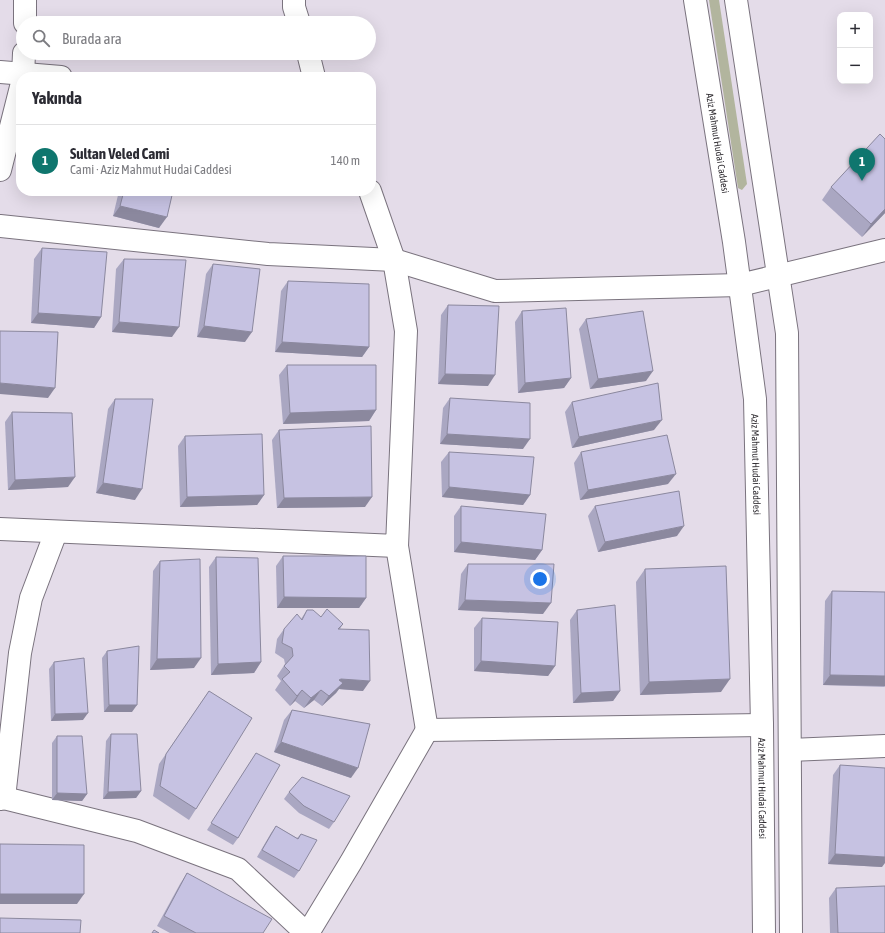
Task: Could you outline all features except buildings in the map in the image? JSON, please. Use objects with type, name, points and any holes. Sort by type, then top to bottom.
[{"type":"street","points":[[25,0],[25,16]]},
{"type":"street","points":[[294,0],[294,7],[297,16]]},
{"type":"street","name":"Aziz Mahmut Hudai Caddesi","points":[[696,0],[733,234],[755,399],[762,725],[764,933]]},
{"type":"street","points":[[736,0],[787,333],[791,933]]},
{"type":"street","points":[[310,60],[313,72]]},
{"type":"street","points":[[0,72],[16,73]]},
{"type":"street","points":[[0,170],[16,103]]},
{"type":"street","points":[[56,532],[32,598],[20,653],[2,798],[137,831],[238,869],[307,933],[351,862],[427,730],[397,546],[406,331],[394,260],[372,196]]},
{"type":"street","points":[[0,226],[268,254],[394,260],[495,291],[740,285],[885,250]]},
{"type":"street","points":[[0,529],[397,546]]},
{"type":"street","points":[[427,730],[762,725]]},
{"type":"street","points":[[790,750],[885,746]]},
{"type":"green space","points":[[709,0],[719,0],[747,184],[742,190],[738,188]]},
{"type":"place","name":"Sultan Veled Cami","points":[[862,181]]}]
